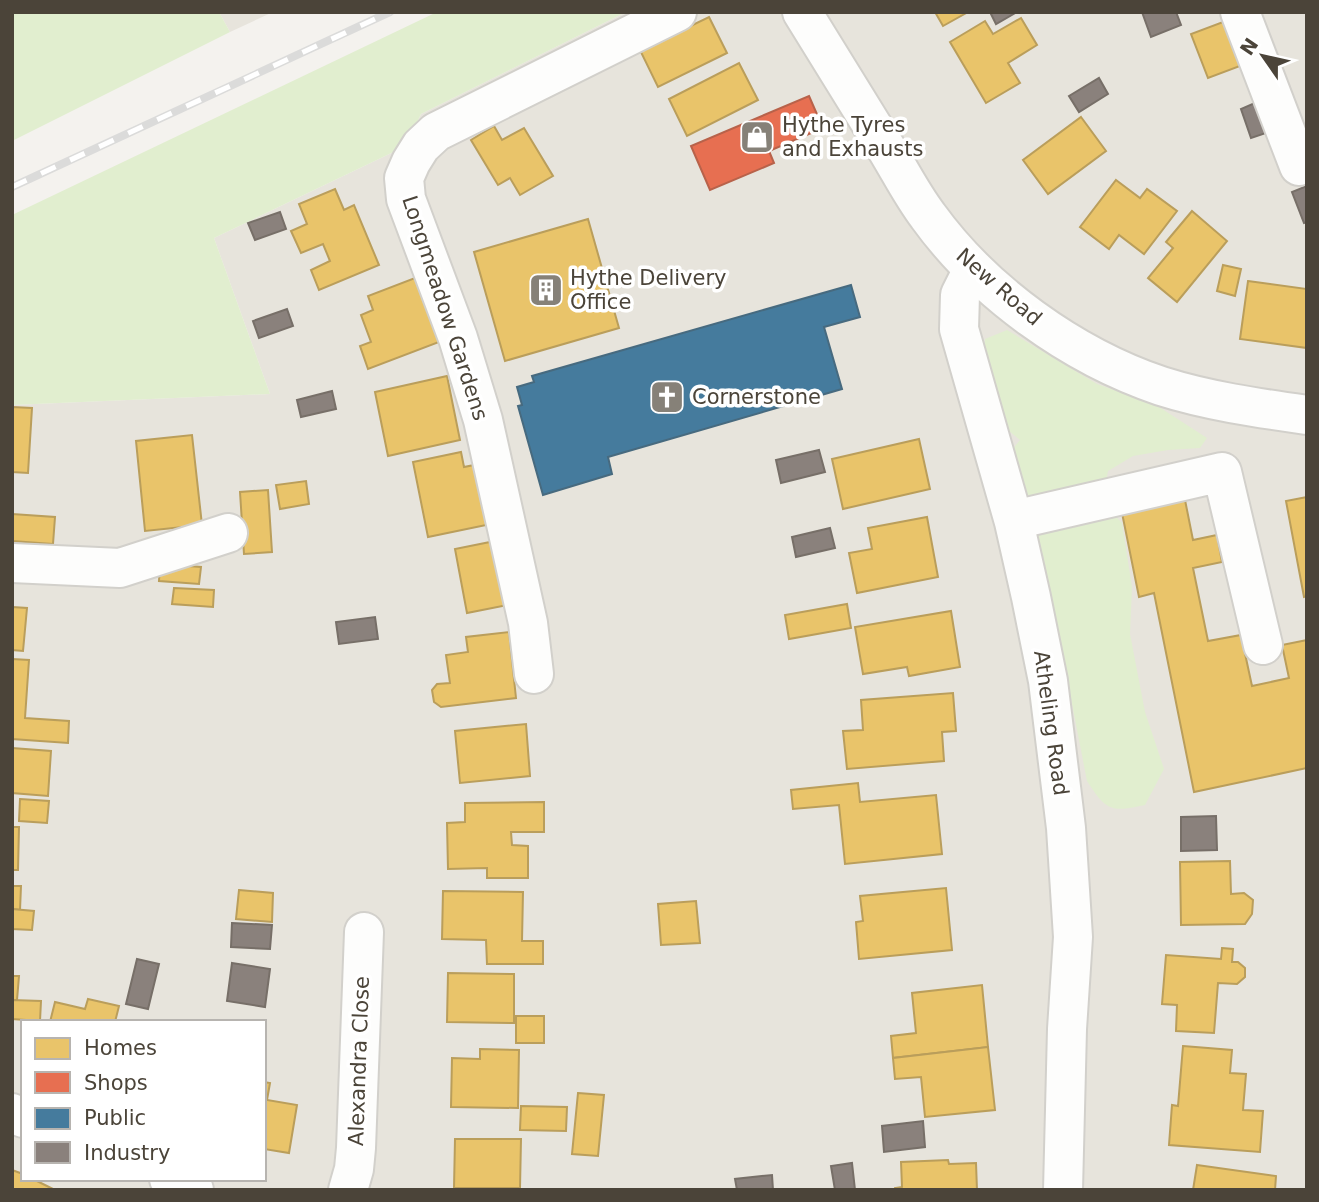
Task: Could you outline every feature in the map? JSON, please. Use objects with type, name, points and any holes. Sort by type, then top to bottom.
[{"type":"street","name":"Longmeadow Gardens","points":[[534,674],[528,623],[484,420],[457,338],[412,220],[404,178],[421,146],[436,132],[677,12]]},
{"type":"street","name":"New Road","points":[[802,12],[927,215],[973,269],[1019,308],[1065,341],[1113,366],[1172,389],[1238,405],[1307,415]]},
{"type":"street","points":[[1247,14],[1299,166]]},
{"type":"street","name":"Atheling Road","points":[[973,269],[960,295],[959,329],[1014,520],[1048,681],[1066,828],[1073,937],[1067,1028],[1063,1190]]},
{"type":"street","points":[[1014,520],[1223,471],[1263,645]]},
{"type":"street","points":[[12,564],[120,568],[228,533]]},
{"type":"street","name":"Alexandra Close","points":[[348,1190],[356,1148],[364,932]]},
{"type":"street","points":[[174,1181],[194,1190]]},
{"type":"shaded area","points":[[219,12],[273,12],[230,32]]},
{"type":"shaded area","points":[[626,12],[1307,12],[1307,1190],[12,1190],[12,405],[270,394],[214,238],[406,146],[421,114]]},
{"type":"green space","points":[[12,12],[219,12],[230,32],[12,141]]},
{"type":"green space","points":[[437,12],[626,12],[421,114],[406,146],[214,238],[270,394],[12,405],[12,215]]},
{"type":"green space","points":[[1007,330],[1097,384],[1156,405],[1207,438],[1200,448],[1133,456],[1108,471],[1102,502],[1122,523],[1132,587],[1130,634],[1145,712],[1164,769],[1145,805],[1124,809],[1110,807],[1099,798],[1087,781],[1043,555],[1010,452],[1020,440],[1009,431],[983,358],[985,339]]},
{"type":"building: Homes","points":[[935,12],[968,12],[943,26]]},
{"type":"building: Homes","points":[[709,17],[727,53],[658,87],[637,44],[676,33]]},
{"type":"building: Homes","points":[[1021,18],[1037,45],[1008,63],[1020,83],[986,103],[950,42],[985,21],[993,34]]},
{"type":"building: Homes","points":[[1223,22],[1240,66],[1208,78],[1191,34]]},
{"type":"building: Homes","points":[[739,63],[758,100],[687,136],[669,99]]},
{"type":"building: Homes","points":[[1081,117],[1106,151],[1048,194],[1023,160]]},
{"type":"building: Homes","points":[[494,126],[502,140],[524,128],[553,176],[520,195],[510,178],[498,185],[471,140]]},
{"type":"building: Homes","points":[[1116,180],[1140,198],[1147,189],[1177,211],[1144,254],[1119,235],[1109,249],[1080,227]]},
{"type":"building: Homes","points":[[335,189],[344,210],[354,205],[379,265],[319,290],[311,270],[330,261],[323,244],[301,253],[291,231],[307,224],[299,204]]},
{"type":"building: Homes","points":[[1192,211],[1227,241],[1177,302],[1148,278],[1173,248],[1166,242]]},
{"type":"building: Homes","name":"Hythe Delivery Office","points":[[588,219],[619,328],[505,361],[474,252]]},
{"type":"building: Homes","points":[[1223,265],[1241,269],[1235,296],[1217,291]]},
{"type":"building: Homes","points":[[415,278],[439,342],[368,369],[360,346],[371,342],[361,315],[373,310],[368,296]]},
{"type":"building: Homes","points":[[1248,281],[1307,289],[1307,348],[1240,339]]},
{"type":"building: Homes","points":[[447,376],[460,440],[388,456],[375,392]]},
{"type":"building: Homes","points":[[12,407],[32,408],[28,473],[12,472]]},
{"type":"building: Homes","points":[[192,435],[202,525],[145,531],[136,441]]},
{"type":"building: Homes","points":[[919,439],[930,489],[843,509],[832,459]]},
{"type":"building: Homes","points":[[461,452],[464,467],[479,464],[491,524],[428,537],[413,462]]},
{"type":"building: Homes","points":[[306,481],[309,504],[280,509],[276,485]]},
{"type":"building: Homes","points":[[268,490],[272,552],[244,554],[240,492]]},
{"type":"building: Homes","points":[[1184,495],[1193,540],[1217,535],[1222,562],[1193,568],[1208,641],[1241,635],[1252,686],[1289,678],[1282,645],[1307,640],[1307,768],[1194,792],[1154,593],[1139,597],[1121,508]]},
{"type":"building: Homes","points":[[1307,497],[1307,596],[1304,597],[1286,501]]},
{"type":"building: Homes","points":[[12,514],[55,517],[53,544],[12,541]]},
{"type":"building: Homes","points":[[927,517],[938,577],[857,593],[849,553],[872,549],[868,528]]},
{"type":"building: Homes","points":[[500,540],[513,604],[467,613],[455,549]]},
{"type":"building: Homes","points":[[160,564],[201,567],[199,584],[159,581]]},
{"type":"building: Homes","points":[[174,588],[214,590],[213,607],[172,604]]},
{"type":"building: Homes","points":[[847,604],[851,628],[789,639],[785,615]]},
{"type":"building: Homes","points":[[12,607],[27,608],[23,651],[12,650]]},
{"type":"building: Homes","points":[[951,611],[960,667],[909,676],[907,667],[863,674],[855,627]]},
{"type":"building: Homes","points":[[509,632],[516,698],[441,707],[434,702],[432,690],[437,684],[450,683],[446,655],[468,652],[466,637]]},
{"type":"building: Homes","points":[[12,659],[29,660],[25,718],[69,721],[68,743],[12,739]]},
{"type":"building: Homes","points":[[953,693],[956,731],[942,732],[944,761],[847,769],[843,731],[863,730],[861,700]]},
{"type":"building: Homes","points":[[526,724],[530,776],[460,783],[455,731]]},
{"type":"building: Homes","points":[[12,748],[51,751],[48,796],[12,793]]},
{"type":"building: Homes","points":[[858,783],[860,802],[936,795],[942,854],[845,864],[839,805],[793,809],[791,790]]},
{"type":"building: Homes","points":[[20,799],[49,801],[47,823],[19,821]]},
{"type":"building: Homes","points":[[544,802],[544,832],[511,832],[512,845],[528,846],[528,878],[487,878],[487,868],[448,869],[447,823],[465,822],[465,803]]},
{"type":"building: Homes","points":[[12,827],[19,827],[18,870],[12,870]]},
{"type":"building: Homes","points":[[1230,861],[1231,894],[1244,893],[1253,900],[1252,914],[1245,924],[1181,925],[1180,862]]},
{"type":"building: Homes","points":[[12,886],[21,886],[20,910],[12,909]]},
{"type":"building: Homes","points":[[946,888],[952,950],[859,959],[856,922],[863,921],[860,896]]},
{"type":"building: Homes","points":[[239,890],[273,893],[272,922],[236,919]]},
{"type":"building: Homes","points":[[443,891],[523,892],[522,941],[543,941],[543,964],[487,964],[486,940],[442,939]]},
{"type":"building: Homes","points":[[696,901],[700,943],[661,945],[658,904]]},
{"type":"building: Homes","points":[[12,909],[34,911],[32,930],[12,929]]},
{"type":"building: Homes","points":[[1222,948],[1233,949],[1232,962],[1238,962],[1245,968],[1245,977],[1237,984],[1218,983],[1214,1033],[1176,1031],[1177,1005],[1162,1004],[1166,955],[1221,959]]},
{"type":"building: Homes","points":[[448,973],[514,974],[514,1023],[447,1022]]},
{"type":"building: Homes","points":[[12,976],[19,976],[17,1000],[12,1000]]},
{"type":"building: Homes","points":[[982,985],[988,1047],[893,1058],[891,1036],[916,1033],[912,993]]},
{"type":"building: Homes","points":[[88,999],[119,1006],[116,1020],[50,1020],[55,1002],[85,1009]]},
{"type":"building: Homes","points":[[12,1000],[41,1001],[40,1020],[12,1019]]},
{"type":"building: Homes","points":[[516,1016],[544,1016],[544,1043],[516,1043]]},
{"type":"building: Homes","points":[[1183,1046],[1232,1050],[1230,1073],[1246,1074],[1243,1110],[1263,1111],[1260,1152],[1169,1145],[1172,1105],[1178,1106]]},
{"type":"building: Homes","points":[[988,1047],[995,1110],[925,1117],[921,1077],[895,1079],[893,1058]]},
{"type":"building: Homes","points":[[480,1049],[519,1050],[518,1108],[451,1107],[452,1058],[480,1059]]},
{"type":"building: Homes","points":[[266,1082],[270,1083],[267,1100],[297,1105],[289,1153],[266,1149]]},
{"type":"building: Homes","points":[[578,1093],[604,1095],[598,1156],[572,1154]]},
{"type":"building: Homes","points":[[521,1106],[567,1107],[566,1131],[520,1130]]},
{"type":"building: Homes","points":[[455,1139],[521,1139],[520,1188],[454,1188]]},
{"type":"building: Homes","points":[[948,1160],[949,1164],[976,1163],[977,1190],[895,1190],[902,1187],[901,1162]]},
{"type":"building: Homes","points":[[1197,1165],[1276,1176],[1275,1190],[1193,1190]]},
{"type":"building: Homes","points":[[12,1170],[21,1173],[21,1181],[37,1181],[55,1190],[12,1190]]},
{"type":"building: Shops","name":"Hythe Tyres and Exhausts","points":[[809,96],[823,128],[769,151],[774,163],[710,190],[691,146]]},
{"type":"building: Public","name":"Cornerstone","points":[[851,285],[860,317],[824,327],[842,389],[608,457],[612,474],[543,495],[518,406],[522,405],[517,387],[534,382],[532,376]]},
{"type":"building: Industry","points":[[990,12],[1017,12],[996,24]]},
{"type":"building: Industry","points":[[1142,12],[1176,12],[1181,25],[1151,37]]},
{"type":"building: Industry","points":[[1099,78],[1108,94],[1079,112],[1069,96]]},
{"type":"building: Industry","points":[[1257,102],[1269,132],[1251,138],[1241,109]]},
{"type":"building: Industry","points":[[1307,186],[1307,222],[1304,223],[1292,192]]},
{"type":"building: Industry","points":[[280,212],[286,229],[255,240],[248,223]]},
{"type":"building: Industry","points":[[287,309],[293,326],[259,338],[253,321]]},
{"type":"building: Industry","points":[[332,391],[336,409],[301,417],[297,400]]},
{"type":"building: Industry","points":[[819,450],[825,472],[781,483],[776,460]]},
{"type":"building: Industry","points":[[830,528],[835,548],[796,557],[792,537]]},
{"type":"building: Industry","points":[[375,617],[378,639],[339,644],[336,622]]},
{"type":"building: Industry","points":[[1216,816],[1217,850],[1181,851],[1181,817]]},
{"type":"building: Industry","points":[[232,923],[272,925],[270,949],[231,947]]},
{"type":"building: Industry","points":[[137,959],[159,964],[148,1009],[126,1004]]},
{"type":"building: Industry","points":[[232,963],[270,969],[265,1007],[227,1001]]},
{"type":"building: Industry","points":[[923,1121],[925,1147],[884,1152],[882,1126]]},
{"type":"building: Industry","points":[[852,1163],[855,1190],[835,1190],[831,1166]]},
{"type":"building: Industry","points":[[772,1175],[773,1190],[737,1190],[735,1179]]},
{"type":"railway","points":[[12,187],[390,12]]},
{"type":"place","name":"Hythe Tyres and Exhausts","points":[[757,137]]},
{"type":"place","name":"Hythe Delivery Office","points":[[546,290]]},
{"type":"place","name":"Cornerstone","points":[[667,397]]}]
